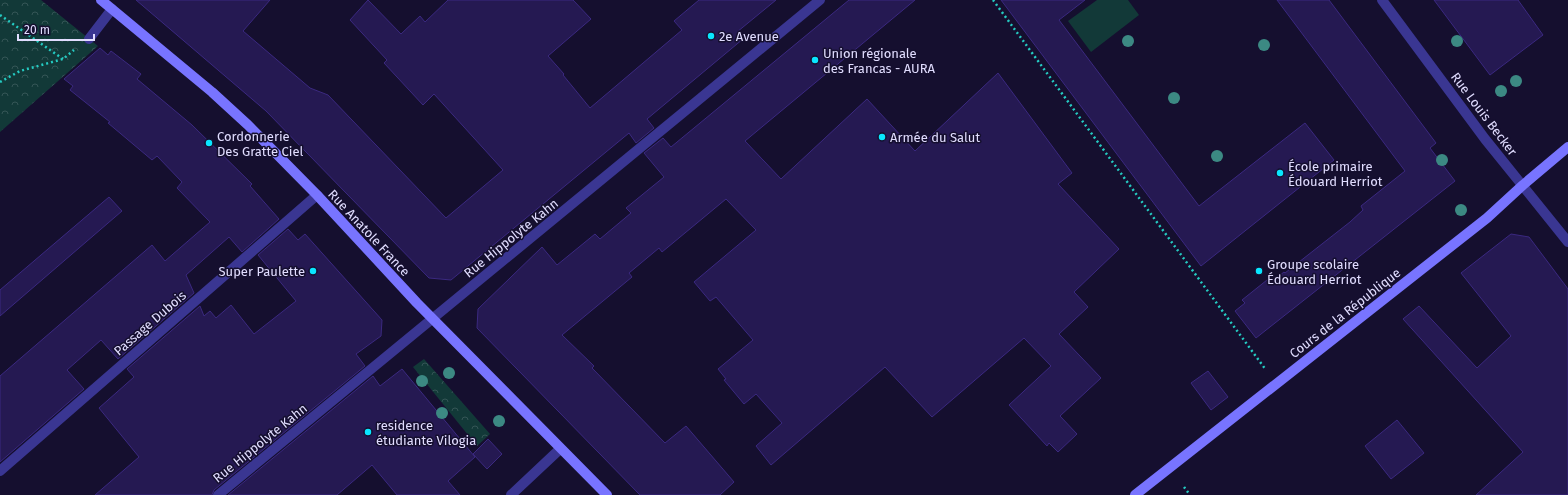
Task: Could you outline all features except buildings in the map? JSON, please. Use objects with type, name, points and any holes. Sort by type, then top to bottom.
[{"type":"street","name":"Rue Anatole France","points":[[101,0],[212,92],[248,125],[317,195],[433,319],[607,495]]},
{"type":"street","name":"Rue Hippolyte Kahn","points":[[218,495],[820,0]]},
{"type":"street","name":"Rue Louis Becker","points":[[1382,0],[1474,125],[1568,242]]},
{"type":"street","points":[[89,39],[112,9]]},
{"type":"street","name":"Cours de la République","points":[[1135,495],[1487,218],[1568,147]]},
{"type":"street","name":"Passage Dubois","points":[[0,471],[317,195]]},
{"type":"street","points":[[511,495],[560,449]]},
{"type":"path","points":[[993,0],[1248,346],[1277,383]]},
{"type":"path","points":[[0,15],[63,59]]},
{"type":"path","points":[[0,82],[20,71],[63,59],[89,39]]},
{"type":"path","points":[[1184,487],[1190,495]]},
{"type":"green space","points":[[0,0],[41,0],[98,46],[0,132]]},
{"type":"green space","points":[[1097,0],[1128,0],[1139,15],[1091,52],[1068,21]]},
{"type":"green space","points":[[424,359],[490,434],[477,446],[413,367]]},
{"type":"place","name":"2e Avenue","points":[[711,36]]},
{"type":"place","name":"Union régionale des Francas - AURA","points":[[815,60]]},
{"type":"place","name":"Armée du Salut","points":[[882,137]]},
{"type":"place","name":"Cordonnerie Des Gratte Ciel","points":[[209,143]]},
{"type":"place","name":"École primaire Édouard Herriot","points":[[1280,173]]},
{"type":"place","name":"Super Paulette","points":[[313,271]]},
{"type":"place","name":"Groupe scolaire Édouard Herriot","points":[[1259,271]]},
{"type":"place","name":"residence étudiante Vilogia","points":[[368,432]]}]
